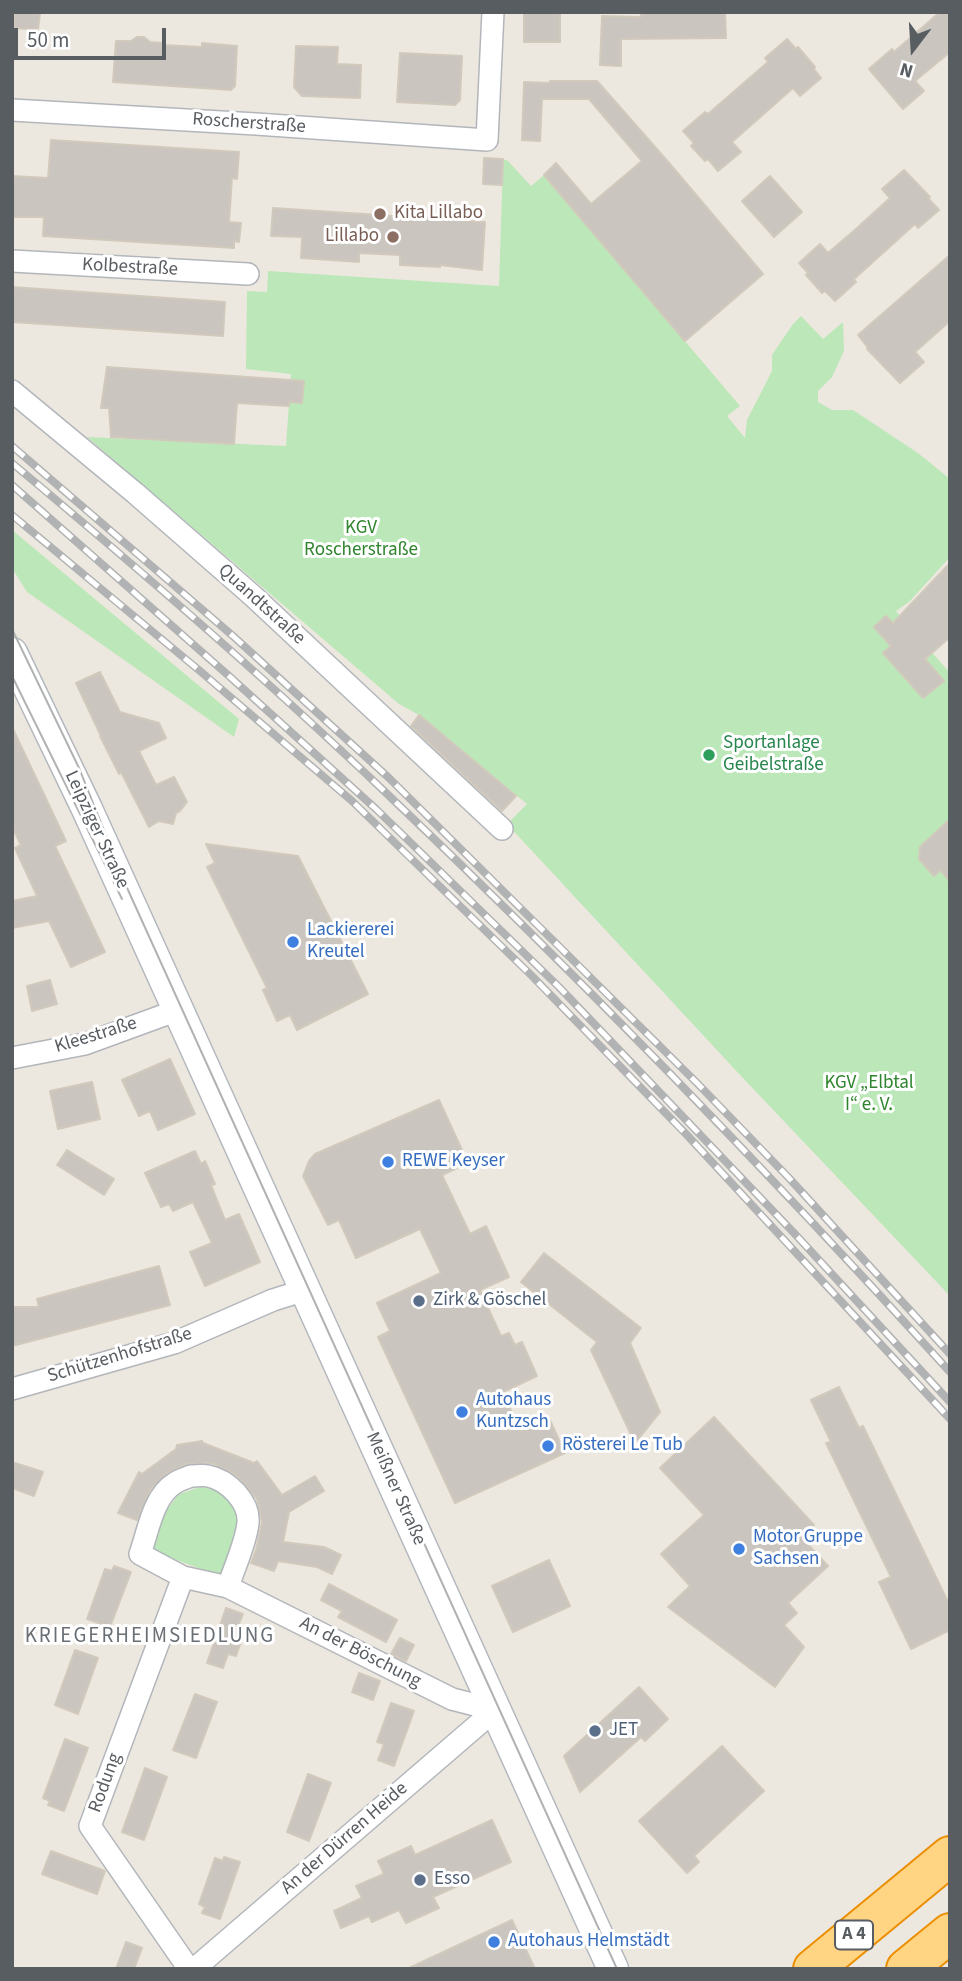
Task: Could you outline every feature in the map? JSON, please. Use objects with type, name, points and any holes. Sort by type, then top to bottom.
[{"type":"highway","name":"A 4","points":[[813,1969],[950,1856]]},
{"type":"highway","points":[[906,1969],[950,1933]]},
{"type":"main road","name":"Leipziger Straße","points":[[12,653],[87,809],[178,1010]]},
{"type":"main road","name":"Meißner Straße","points":[[178,1010],[613,1969]]},
{"type":"street","name":"Roscherstraße","points":[[12,110],[486,140],[492,12]]},
{"type":"street","name":"Kolbestraße","points":[[12,261],[248,274]]},
{"type":"street","name":"Quandtstraße","points":[[12,391],[253,596],[502,829]]},
{"type":"street","name":"Kleestraße","points":[[12,1058],[85,1044],[178,1010]]},
{"type":"street","name":"Schützenhofstraße","points":[[12,1389],[174,1343],[273,1300],[305,1290]]},
{"type":"street","name":"An der Böschung","points":[[228,1587],[248,1522],[246,1508],[229,1486],[206,1476],[191,1476],[175,1482],[164,1492],[157,1506],[140,1554],[183,1577],[228,1587],[452,1699],[495,1710]]},
{"type":"street","name":"Rodung","points":[[183,1577],[90,1826],[191,1969]]},
{"type":"street","name":"An der Dürren Heide","points":[[191,1969],[495,1710]]},
{"type":"green space","points":[[503,159],[531,186],[544,175],[740,406],[727,416],[745,438],[747,420],[772,371],[772,355],[793,324],[801,316],[823,339],[843,322],[844,351],[832,377],[818,391],[818,402],[832,410],[853,410],[918,453],[950,479],[950,557],[909,602],[896,611],[950,673],[950,1296],[507,824],[527,804],[419,715],[399,704],[87,437],[286,446],[291,374],[246,369],[247,291],[267,292],[268,271],[499,286]]},
{"type":"green space","points":[[12,530],[239,719],[234,737],[27,592],[12,568]]},
{"type":"green space","points":[[200,1487],[224,1492],[238,1506],[238,1535],[223,1577],[152,1551],[162,1516],[179,1494]]},
{"type":"building","points":[[14,12],[40,13],[38,30],[14,28]]},
{"type":"building","points":[[524,12],[560,12],[560,42],[524,42]]},
{"type":"building","points":[[641,12],[725,12],[726,38],[621,39],[621,66],[600,65],[602,16],[641,17]]},
{"type":"building","points":[[940,12],[950,12],[950,52],[915,81],[924,91],[903,109],[869,69],[892,49],[894,52]]},
{"type":"building","points":[[137,37],[163,45],[202,47],[202,43],[237,46],[235,86],[231,90],[113,82],[116,41],[131,41]]},
{"type":"building","points":[[787,39],[796,49],[798,47],[821,78],[800,96],[793,88],[732,142],[741,152],[718,171],[691,146],[694,143],[683,131],[705,112],[708,114],[768,62],[765,58]]},
{"type":"building","points":[[296,46],[338,47],[337,64],[361,65],[360,98],[302,96],[294,87]]},
{"type":"building","points":[[400,53],[462,56],[460,100],[455,105],[397,102]]},
{"type":"building","points":[[597,81],[763,274],[685,341],[544,175],[556,163],[591,204],[642,161],[589,99],[542,99],[540,141],[522,140],[524,82]]},
{"type":"building","points":[[51,140],[239,152],[237,179],[232,178],[229,222],[241,223],[239,242],[234,241],[234,248],[43,236],[44,217],[12,217],[12,176],[48,178]]},
{"type":"building","points":[[484,158],[503,159],[502,185],[483,184]]},
{"type":"building","points":[[904,170],[939,210],[918,228],[915,224],[854,279],[856,282],[835,301],[825,291],[822,293],[799,263],[820,244],[828,253],[857,228],[890,198],[882,189]]},
{"type":"building","points":[[770,176],[802,212],[774,237],[742,201]]},
{"type":"building","name":"Lillabo","points":[[273,208],[485,222],[482,270],[440,265],[400,265],[400,255],[359,253],[359,262],[301,258],[302,237],[271,236]]},
{"type":"building","points":[[950,255],[950,321],[915,352],[924,362],[900,383],[867,349],[858,335]]},
{"type":"building","points":[[12,287],[225,302],[223,336],[12,322]]},
{"type":"building","points":[[107,367],[304,381],[302,403],[289,402],[289,406],[237,403],[234,444],[111,437],[109,408],[101,408]]},
{"type":"building","points":[[950,563],[950,637],[925,659],[944,681],[923,698],[883,653],[891,646],[874,627],[886,616],[893,623]]},
{"type":"building","points":[[100,672],[120,712],[159,723],[166,738],[139,751],[156,785],[174,777],[187,802],[176,813],[173,824],[159,821],[149,827],[100,736],[76,683]]},
{"type":"building","points":[[419,715],[516,796],[502,811],[411,726]]},
{"type":"building","points":[[12,727],[66,841],[55,846],[105,952],[71,967],[49,921],[12,928],[12,901],[37,896],[15,848],[21,845],[12,827]]},
{"type":"building","points":[[950,819],[950,881],[940,870],[934,876],[919,859],[920,847]]},
{"type":"building","name":"Lackiererei Kreutel","points":[[206,844],[298,856],[368,994],[297,1030],[290,1015],[277,1021],[263,990],[267,988],[207,867],[215,863]]},
{"type":"building","points":[[50,980],[57,1004],[32,1011],[27,986]]},
{"type":"building","points":[[170,1059],[195,1114],[158,1130],[150,1111],[139,1116],[122,1080]]},
{"type":"building","points":[[92,1082],[100,1119],[58,1129],[50,1091]]},
{"type":"building","points":[[439,1100],[468,1163],[442,1175],[470,1234],[486,1226],[509,1277],[480,1290],[501,1336],[509,1333],[515,1345],[522,1342],[537,1376],[503,1392],[520,1431],[549,1418],[565,1453],[455,1503],[378,1337],[390,1331],[377,1303],[441,1273],[420,1229],[356,1258],[339,1220],[328,1225],[303,1176],[315,1154]]},
{"type":"building","points":[[67,1150],[114,1179],[104,1195],[57,1165]]},
{"type":"building","points":[[195,1151],[201,1164],[205,1161],[215,1184],[211,1185],[225,1220],[239,1214],[260,1262],[205,1286],[190,1252],[212,1243],[193,1202],[173,1211],[169,1204],[161,1207],[145,1173]]},
{"type":"building","points":[[544,1253],[641,1328],[630,1343],[660,1412],[635,1443],[591,1350],[597,1342],[521,1282]]},
{"type":"building","points":[[159,1266],[170,1305],[12,1346],[12,1307],[39,1307],[37,1299]]},
{"type":"building","points":[[839,1387],[859,1428],[863,1426],[950,1606],[950,1630],[911,1649],[879,1582],[891,1577],[826,1443],[831,1442],[811,1400]]},
{"type":"building","name":"Motor Gruppe Sachsen","points":[[714,1417],[814,1525],[801,1537],[828,1566],[788,1603],[797,1613],[784,1625],[804,1647],[775,1687],[668,1607],[690,1586],[661,1554],[704,1515],[660,1468]]},
{"type":"building","points":[[202,1441],[254,1463],[257,1461],[282,1495],[315,1476],[324,1491],[289,1512],[283,1542],[324,1547],[341,1555],[332,1574],[317,1567],[278,1561],[274,1571],[251,1563],[262,1522],[257,1499],[237,1476],[212,1463],[187,1464],[167,1473],[150,1490],[137,1520],[118,1513],[139,1472],[142,1474],[176,1449],[177,1445]]},
{"type":"building","points":[[12,1462],[43,1472],[34,1496],[12,1488]]},
{"type":"building","points":[[549,1560],[570,1606],[513,1632],[492,1586]]},
{"type":"building","points":[[114,1566],[131,1572],[110,1627],[87,1619],[105,1569],[112,1571]]},
{"type":"building","points":[[329,1584],[397,1620],[386,1642],[338,1617],[342,1611],[321,1600]]},
{"type":"building","points":[[226,1608],[243,1614],[237,1629],[245,1631],[236,1656],[228,1654],[223,1668],[207,1663]]},
{"type":"building","points":[[400,1638],[414,1645],[406,1661],[391,1654]]},
{"type":"building","points":[[75,1650],[98,1658],[78,1714],[55,1705]]},
{"type":"building","points":[[359,1673],[380,1681],[373,1700],[352,1692]]},
{"type":"building","points":[[639,1687],[668,1719],[645,1741],[641,1737],[580,1792],[564,1756]]},
{"type":"building","points":[[195,1694],[217,1702],[196,1758],[173,1750]]},
{"type":"building","points":[[391,1703],[414,1711],[394,1766],[378,1760],[384,1744],[377,1742]]},
{"type":"building","points":[[65,1739],[88,1748],[64,1811],[48,1805],[50,1801],[43,1798]]},
{"type":"building","points":[[722,1746],[764,1791],[694,1856],[699,1862],[687,1873],[639,1821]]},
{"type":"building","points":[[145,1768],[167,1777],[144,1840],[122,1832]]},
{"type":"building","points":[[308,1774],[331,1783],[309,1841],[287,1832]]},
{"type":"building","name":"Esso","points":[[492,1820],[511,1862],[433,1897],[439,1908],[406,1923],[399,1910],[372,1922],[369,1916],[341,1928],[334,1911],[362,1898],[356,1886],[384,1874],[378,1861],[411,1846],[415,1855]]},
{"type":"building","points":[[51,1851],[105,1871],[97,1894],[42,1874]]},
{"type":"building","points":[[224,1857],[240,1862],[220,1919],[202,1913],[205,1907],[199,1904],[215,1858],[223,1861]]},
{"type":"building","name":"Autohaus Helmstädt","points":[[512,1920],[535,1969],[407,1969]]},
{"type":"building","points":[[126,1942],[142,1948],[134,1969],[116,1969]]},
{"type":"tram line","points":[[12,629],[79,768],[128,890],[617,1969]]},
{"type":"tram line","points":[[12,676],[122,899]]},
{"type":"railway","points":[[12,446],[233,636],[389,778],[697,1083],[789,1178],[950,1354]]},
{"type":"railway","points":[[12,463],[246,664],[456,859],[672,1075],[950,1372]]},
{"type":"railway","points":[[12,485],[376,809],[559,987],[794,1233],[950,1402]]},
{"type":"railway","points":[[12,515],[352,801],[532,976],[686,1134],[950,1419]]},
{"type":"place","name":"Kita Lillabo","points":[[380,214]]},
{"type":"place","name":"Lillabo","points":[[393,237]]},
{"type":"place","name":"Sportanlage Geibelstraße","points":[[709,755]]},
{"type":"place","name":"Lackiererei Kreutel","points":[[293,942]]},
{"type":"place","name":"REWE Keyser","points":[[388,1162]]},
{"type":"place","name":"Zirk & Göschel","points":[[419,1301]]},
{"type":"place","name":"Autohaus Kuntzsch","points":[[462,1412]]},
{"type":"place","name":"Rösterei Le Tub","points":[[548,1446]]},
{"type":"place","name":"Motor Gruppe Sachsen","points":[[739,1549]]},
{"type":"place","name":"JET","points":[[595,1731]]},
{"type":"place","name":"Esso","points":[[420,1880]]},
{"type":"place","name":"Autohaus Helmstädt","points":[[494,1942]]},
{"type":"district","name":"KRIEGERHEIMSIEDLUNG","points":[[150,1637]]},
{"type":"park label","name":"KGV Roscherstraße","points":[[361,540]]},
{"type":"park label","name":"KGV „Elbtal I“ e. V.","points":[[869,1095]]}]
